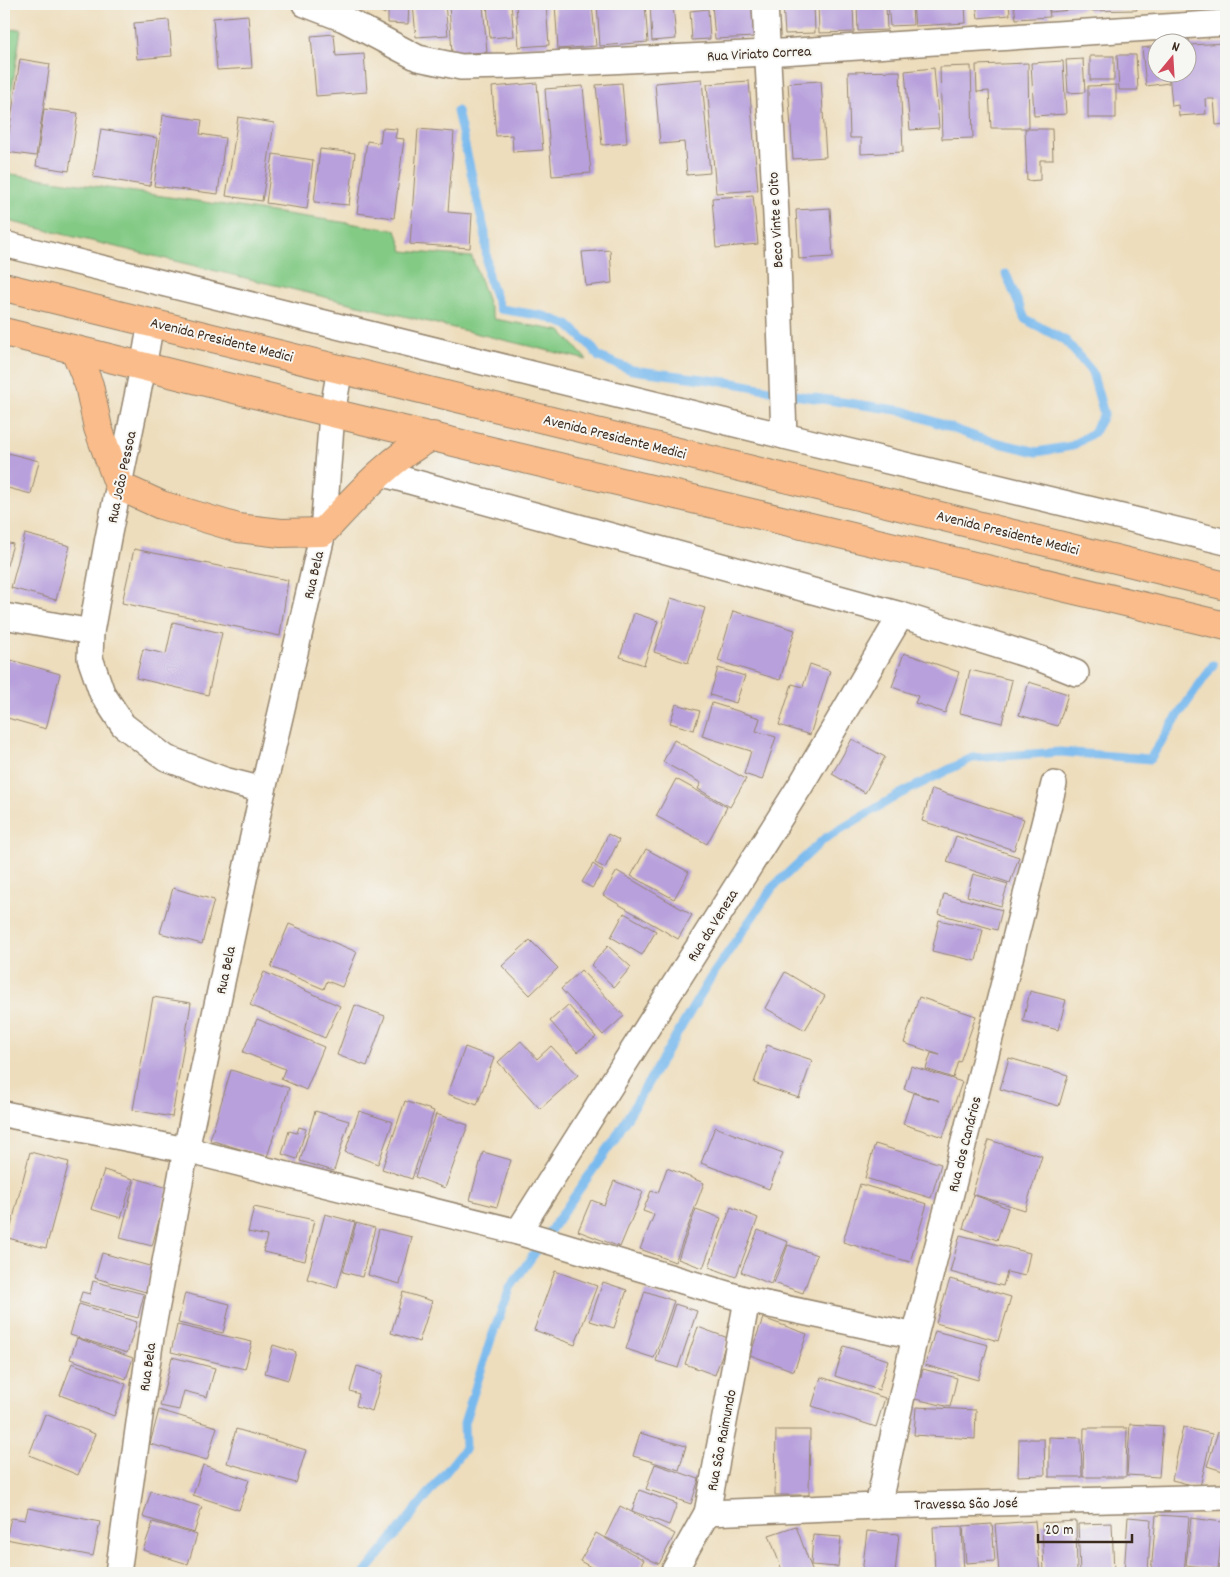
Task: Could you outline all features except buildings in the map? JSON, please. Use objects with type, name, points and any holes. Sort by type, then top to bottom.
[{"type":"main road","name":"Avenida Presidente Medici","points":[[4,287],[1226,586]]},
{"type":"main road","points":[[4,332],[143,368],[1226,626]]},
{"type":"main road","points":[[75,350],[89,385],[98,428],[119,486],[161,505],[238,528],[281,533],[323,532],[380,473],[414,445],[433,436]]},
{"type":"street","name":"Rua Viriato Correa","points":[[305,4],[344,19],[418,58],[461,67],[766,54],[1226,23]]},
{"type":"street","name":"Beco Vinte e Oito","points":[[765,4],[766,54],[777,235],[784,436]]},
{"type":"street","points":[[4,244],[784,436],[1226,542]]},
{"type":"street","name":"Rua João Pessoa","points":[[151,322],[91,632],[90,658],[102,693],[123,724],[166,758],[224,780],[263,790]]},
{"type":"street","name":"Rua Bela","points":[[118,1573],[151,1337],[186,1150],[263,790],[323,532],[332,413],[340,369]]},
{"type":"street","points":[[380,473],[901,616],[1041,659],[1076,673]]},
{"type":"street","points":[[4,616],[91,632]]},
{"type":"street","name":"Rua da Veneza","points":[[521,1232],[802,783],[901,616]]},
{"type":"street","name":"Rua dos Canários","points":[[878,1506],[915,1336],[1054,784]]},
{"type":"street","points":[[4,1114],[186,1150],[521,1232],[747,1300],[915,1336]]},
{"type":"street","name":"Rua São Raimundo","points":[[673,1573],[707,1513],[747,1300]]},
{"type":"street","name":"Travessa São José","points":[[707,1513],[878,1506],[1226,1497]]},
{"type":"green space","points":[[21,29],[4,144],[4,30]]},
{"type":"green space","points":[[4,173],[396,230],[403,251],[472,257],[494,319],[561,331],[587,360],[4,220]]},
{"type":"waterway","points":[[457,111],[485,233],[488,277],[500,309],[544,316],[568,325],[590,345],[599,357],[632,370],[734,383],[801,396],[904,411],[982,439],[1037,452],[1072,446],[1094,432],[1104,414],[1092,372],[1066,341],[1025,319],[1006,274]]},
{"type":"waterway","points":[[365,1573],[465,1448],[464,1423],[491,1339],[510,1288],[614,1140],[711,977],[773,887],[824,839],[900,794],[972,758],[1060,752],[1150,759],[1213,665]]}]
